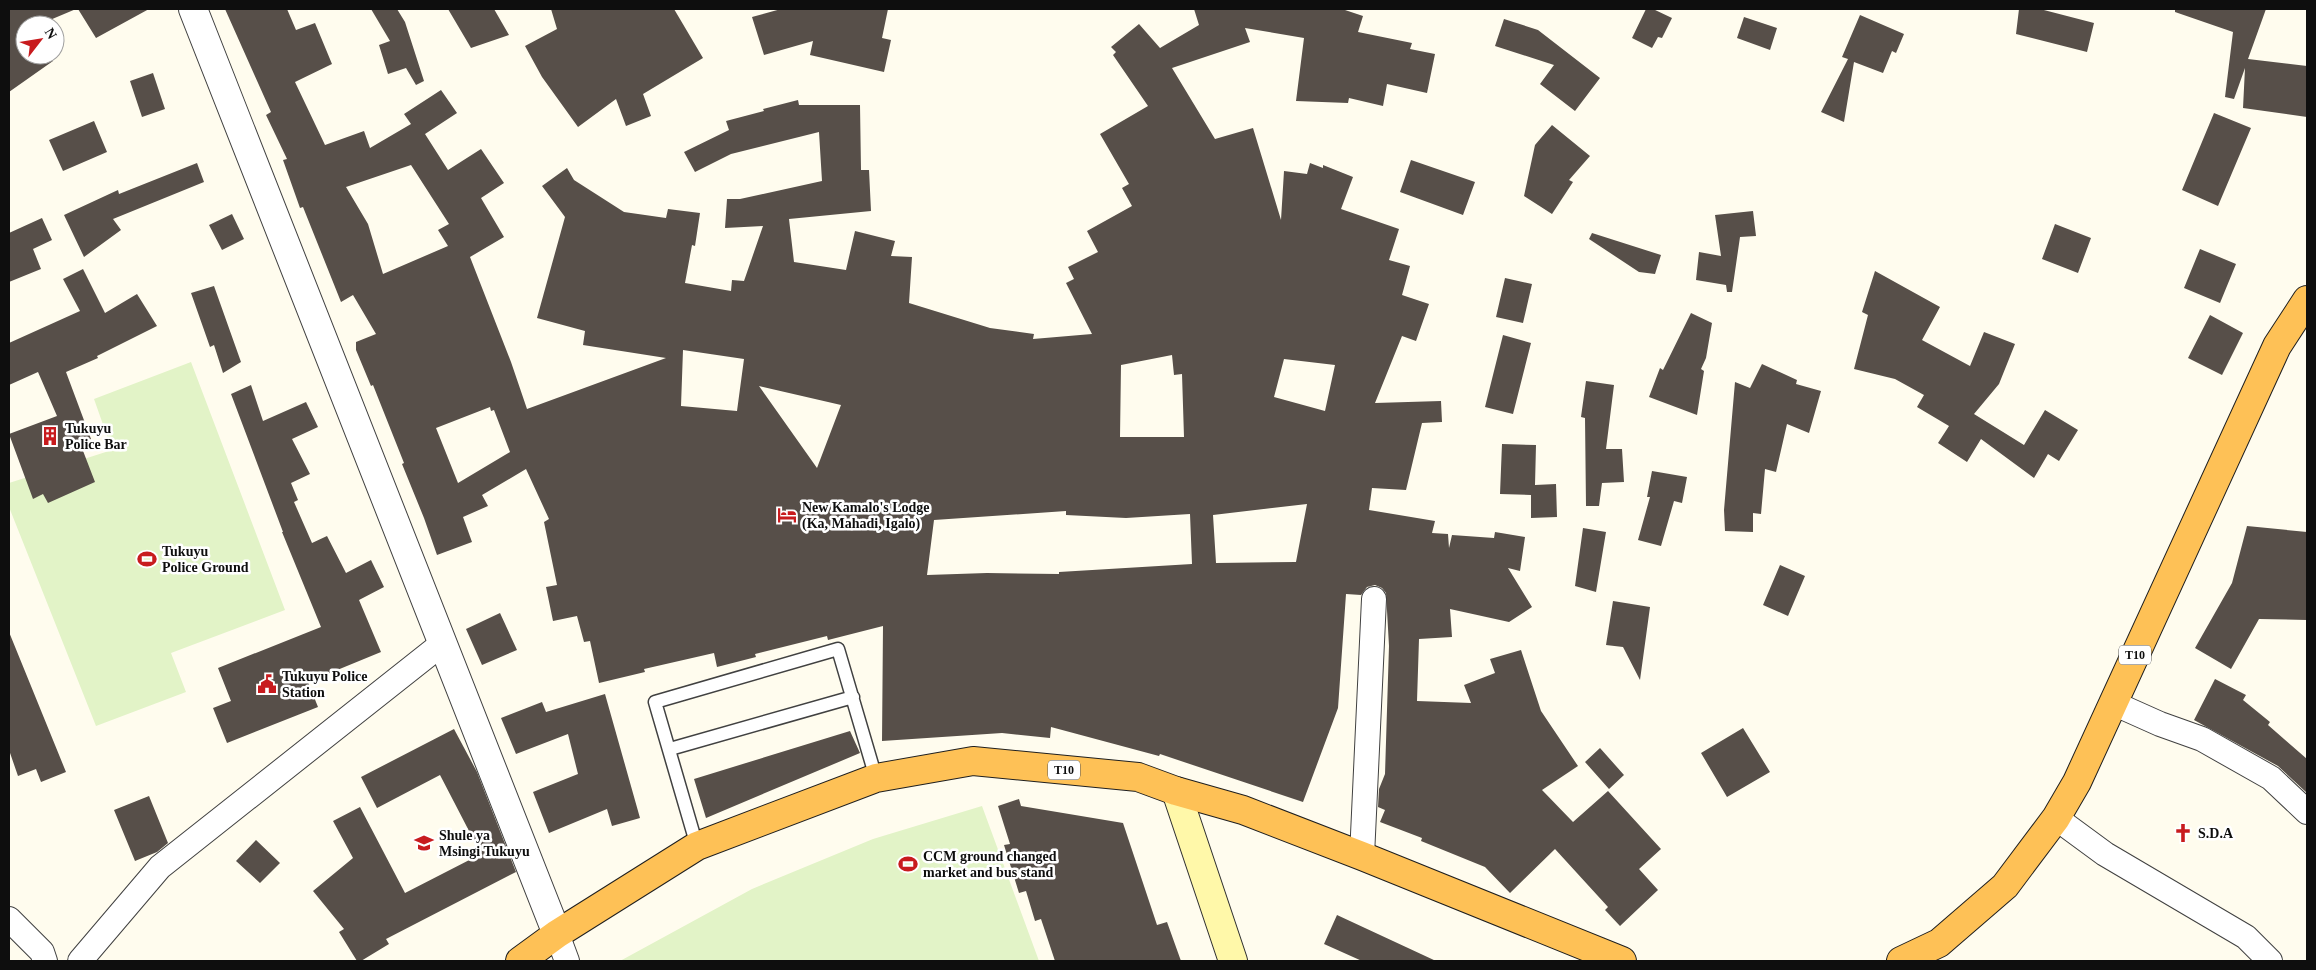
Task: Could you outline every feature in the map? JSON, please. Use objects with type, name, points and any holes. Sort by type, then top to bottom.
[{"type":"highway","name":"T10","points":[[1901,961],[1940,943],[2005,886],[2056,818],[2077,782],[2277,346],[2307,300]]},
{"type":"highway","name":"T10","points":[[520,961],[556,934],[697,846],[876,778],[973,761],[1138,777],[1176,791],[1243,810],[1622,961]]},
{"type":"main road","points":[[1176,791],[1233,961]]},
{"type":"street","points":[[193,9],[567,961]]},
{"type":"street","points":[[1362,856],[1374,599]]},
{"type":"street","points":[[80,961],[160,867],[443,643]]},
{"type":"street","points":[[2113,703],[2160,724],[2202,739],[2271,778],[2307,812]]},
{"type":"street","points":[[2056,818],[2104,854],[2246,937],[2270,961]]},
{"type":"street","points":[[9,919],[42,952],[45,961]]},
{"type":"lane","points":[[697,846],[655,702],[838,649],[876,778]]},
{"type":"lane","points":[[670,749],[853,697]]},
{"type":"green space","name":"Tukuyu Police Ground","points":[[191,362],[285,610],[171,653],[186,692],[96,726],[9,507],[9,483],[112,450],[94,399]]},
{"type":"green space","name":"CCM ground changed market and bus stand","points":[[982,806],[1039,961],[620,961],[752,889],[873,839]]},
{"type":"building","points":[[9,9],[76,9],[62,15],[15,15],[15,65],[47,65],[9,92]]},
{"type":"building","points":[[78,9],[149,9],[96,38]]},
{"type":"building","points":[[225,9],[287,9],[296,30],[315,23],[332,64],[295,82],[325,145],[364,131],[370,148],[411,124],[404,114],[441,90],[457,113],[425,134],[448,170],[481,149],[504,183],[481,198],[504,237],[470,257],[511,362],[527,409],[666,358],[583,345],[585,331],[537,318],[565,217],[542,186],[567,168],[574,180],[624,212],[666,218],[668,209],[700,213],[695,246],[692,245],[685,283],[731,291],[732,280],[744,281],[763,226],[725,228],[727,199],[740,199],[822,181],[819,132],[731,154],[695,172],[684,152],[729,130],[726,121],[764,111],[763,109],[798,100],[799,105],[860,105],[861,170],[869,170],[871,211],[789,219],[794,262],[846,270],[855,231],[895,241],[891,256],[912,257],[909,303],[990,328],[1034,334],[1033,339],[1092,334],[1066,283],[1074,279],[1068,267],[1098,252],[1087,231],[1132,206],[1122,188],[1129,184],[1100,134],[1148,106],[1113,55],[1116,52],[1111,47],[1139,24],[1160,48],[1199,25],[1194,9],[1342,9],[1363,16],[1358,32],[1412,43],[1410,49],[1435,54],[1427,93],[1387,84],[1383,106],[1349,98],[1348,103],[1296,101],[1304,38],[1245,28],[1250,42],[1172,68],[1215,139],[1253,128],[1281,220],[1284,171],[1307,174],[1310,163],[1323,168],[1323,165],[1353,177],[1341,209],[1399,229],[1389,260],[1410,266],[1402,295],[1429,304],[1416,341],[1402,336],[1375,403],[1441,401],[1442,422],[1422,423],[1406,490],[1372,488],[1369,510],[1435,521],[1432,533],[1448,534],[1449,548],[1452,535],[1494,538],[1495,532],[1525,537],[1520,571],[1508,568],[1532,607],[1509,622],[1450,609],[1452,637],[1419,639],[1417,701],[1471,703],[1464,685],[1495,673],[1490,659],[1521,650],[1541,711],[1578,766],[1542,790],[1573,822],[1608,791],[1661,849],[1639,869],[1658,890],[1620,926],[1605,910],[1608,907],[1555,849],[1510,893],[1485,867],[1421,841],[1422,838],[1380,822],[1385,810],[1378,807],[1379,789],[1385,774],[1389,646],[1386,593],[1382,588],[1375,585],[1367,587],[1361,595],[1346,594],[1338,708],[1303,802],[1160,754],[1159,756],[1051,727],[1050,738],[1002,733],[882,741],[883,626],[828,640],[827,636],[755,654],[756,657],[717,667],[714,653],[644,669],[645,672],[599,683],[590,641],[584,642],[577,616],[553,621],[546,587],[557,585],[544,522],[549,519],[526,469],[482,495],[488,506],[463,517],[472,542],[437,555],[402,464],[404,463],[373,385],[371,386],[356,350],[356,342],[376,334],[353,295],[341,302],[303,207],[300,208],[283,160],[287,159],[266,115],[271,112]],"holes":[[[411,165],[449,224],[438,230],[448,246],[383,274],[368,224],[346,187]],[[683,350],[744,359],[737,411],[681,406]],[[1172,355],[1174,375],[1182,374],[1184,437],[1120,437],[1121,365]],[[1284,359],[1335,365],[1325,411],[1274,397]],[[759,386],[841,405],[817,468]],[[490,407],[491,411],[494,410],[510,452],[458,483],[436,428]],[[1307,504],[1296,562],[1216,563],[1213,515]],[[1066,511],[1066,515],[1126,518],[1190,514],[1192,564],[1059,572],[1059,574],[987,573],[927,575],[934,520]]]},
{"type":"building","points":[[371,9],[397,9],[405,22],[424,81],[416,85],[406,68],[388,74],[379,45],[390,41]]},
{"type":"building","points":[[448,9],[494,9],[509,35],[471,48]]},
{"type":"building","points":[[551,9],[674,9],[703,58],[643,94],[651,116],[626,126],[616,99],[578,127],[542,77],[525,46],[557,29]]},
{"type":"building","points":[[781,9],[888,9],[882,38],[891,40],[884,72],[810,55],[813,41],[764,55],[752,17]]},
{"type":"building","points":[[1646,9],[1653,9],[1672,18],[1662,38],[1658,37],[1652,48],[1632,38]]},
{"type":"building","points":[[2019,9],[2040,9],[2094,23],[2087,52],[2016,34]]},
{"type":"building","points":[[2175,9],[2266,9],[2248,59],[2307,66],[2307,117],[2243,108],[2245,68],[2234,99],[2225,97],[2233,32],[2175,12]]},
{"type":"building","points":[[1860,15],[1904,34],[1896,53],[1892,51],[1883,73],[1854,62],[1844,122],[1821,112],[1848,59],[1842,57]]},
{"type":"building","points":[[1744,17],[1777,28],[1770,50],[1737,38]]},
{"type":"building","points":[[1504,19],[1538,30],[1600,78],[1575,111],[1540,84],[1554,65],[1495,46]]},
{"type":"building","points":[[153,73],[165,109],[142,117],[130,81]]},
{"type":"building","points":[[2214,113],[2251,128],[2218,206],[2182,190]]},
{"type":"building","points":[[94,121],[107,152],[63,171],[49,140]]},
{"type":"building","points":[[1552,125],[1590,156],[1569,180],[1573,182],[1552,214],[1524,196],[1535,145]]},
{"type":"building","points":[[1411,160],[1475,182],[1463,215],[1400,192]]},
{"type":"building","points":[[197,163],[204,182],[113,219],[121,230],[84,257],[64,215],[118,190],[119,194]]},
{"type":"building","points":[[1753,211],[1756,236],[1740,237],[1732,292],[1727,292],[1726,285],[1696,280],[1699,252],[1721,256],[1715,215]]},
{"type":"building","points":[[232,214],[244,239],[222,250],[209,225]]},
{"type":"building","points":[[42,218],[52,240],[33,249],[41,269],[9,282],[9,233]]},
{"type":"building","points":[[2055,224],[2091,238],[2078,273],[2042,259]]},
{"type":"building","points":[[1592,233],[1661,255],[1655,274],[1639,272],[1589,239]]},
{"type":"building","points":[[2200,249],[2236,264],[2220,303],[2184,288]]},
{"type":"building","points":[[83,269],[105,313],[137,294],[157,326],[97,356],[98,358],[66,372],[91,439],[80,443],[95,482],[48,503],[43,494],[33,499],[9,434],[57,416],[38,372],[9,385],[9,343],[80,311],[63,279]]},
{"type":"building","points":[[1875,271],[1940,307],[1922,340],[1970,366],[1984,332],[2015,344],[1999,384],[1974,414],[2024,445],[2045,410],[2078,430],[2059,461],[2048,454],[2034,478],[1981,439],[1967,462],[1938,443],[1949,426],[1917,407],[1924,395],[1895,379],[1854,369],[1868,315],[1862,312]]},
{"type":"building","points":[[1505,278],[1532,284],[1523,323],[1496,317]]},
{"type":"building","points":[[214,286],[241,362],[223,373],[214,345],[210,347],[191,293]]},
{"type":"building","points":[[1691,313],[1712,323],[1706,358],[1701,369],[1704,371],[1697,415],[1649,397],[1660,368],[1663,370]]},
{"type":"building","points":[[2210,315],[2243,333],[2222,375],[2188,358]]},
{"type":"building","points":[[1503,335],[1531,343],[1513,414],[1485,407]]},
{"type":"building","points":[[1762,364],[1797,380],[1796,384],[1821,391],[1809,433],[1787,424],[1776,472],[1765,469],[1761,514],[1753,513],[1753,532],[1725,531],[1724,510],[1735,382],[1750,388]]},
{"type":"building","points":[[1586,381],[1614,385],[1606,449],[1622,449],[1624,482],[1602,483],[1599,506],[1586,506],[1585,418],[1581,417]]},
{"type":"building","points":[[251,385],[263,421],[306,402],[318,427],[292,439],[310,474],[291,483],[298,500],[294,502],[312,543],[327,536],[346,573],[371,560],[384,587],[359,600],[381,652],[308,682],[318,707],[227,743],[213,708],[231,701],[218,668],[321,627],[282,532],[231,394]]},
{"type":"building","points":[[1502,444],[1536,445],[1535,485],[1556,484],[1557,517],[1531,518],[1531,495],[1500,494]]},
{"type":"building","points":[[1652,471],[1687,477],[1682,503],[1674,501],[1661,546],[1638,540],[1650,497],[1647,497]]},
{"type":"building","points":[[2247,526],[2307,532],[2307,620],[2259,619],[2231,669],[2195,648],[2232,583]]},
{"type":"building","points":[[1583,528],[1606,532],[1596,592],[1575,586]]},
{"type":"building","points":[[1780,565],[1805,576],[1788,616],[1763,605]]},
{"type":"building","points":[[1613,601],[1650,607],[1640,680],[1623,647],[1606,645]]},
{"type":"building","points":[[500,613],[517,650],[482,665],[466,629]]},
{"type":"building","points":[[9,632],[66,772],[41,782],[36,769],[18,776],[9,750]]},
{"type":"building","points":[[2215,679],[2246,695],[2243,700],[2270,722],[2268,725],[2307,759],[2307,793],[2278,766],[2194,720]]},
{"type":"building","points":[[605,694],[640,818],[612,826],[607,809],[549,833],[533,792],[578,774],[568,734],[516,754],[501,718],[542,702],[546,712]]},
{"type":"building","points":[[1743,728],[1770,772],[1727,797],[1701,753]]},
{"type":"building","points":[[454,729],[477,772],[516,872],[386,939],[389,944],[361,961],[357,961],[339,932],[344,929],[313,891],[353,858],[333,821],[360,807],[405,893],[481,854],[440,775],[377,808],[361,777]]},
{"type":"building","points":[[850,731],[860,753],[706,818],[694,779]]},
{"type":"building","points":[[1600,748],[1624,775],[1609,789],[1585,762]]},
{"type":"building","points":[[149,796],[168,843],[157,852],[135,861],[114,810]]},
{"type":"building","points":[[1019,799],[1021,806],[1123,823],[1157,925],[1167,922],[1181,961],[1055,961],[1041,919],[1035,921],[1026,891],[1019,893],[1004,845],[1010,844],[998,806]]},
{"type":"building","points":[[256,840],[280,863],[260,883],[236,861]]},
{"type":"building","points":[[1337,915],[1436,961],[1362,961],[1324,944]]},
{"type":"place","name":"Tukuyu Police Bar","points":[[50,436]]},
{"type":"place","name":"New Kamalo's Lodge (Ka, Mahadi, Igalo)","points":[[787,515]]},
{"type":"place","name":"Tukuyu Police Ground","points":[[147,559]]},
{"type":"place","name":"Tukuyu Police Station","points":[[267,684]]},
{"type":"place","name":"S.D.A","points":[[2183,833]]},
{"type":"place","name":"Shule ya Msingi Tukuyu","points":[[424,843]]},
{"type":"place","name":"CCM ground changed market and bus stand","points":[[908,864]]}]
